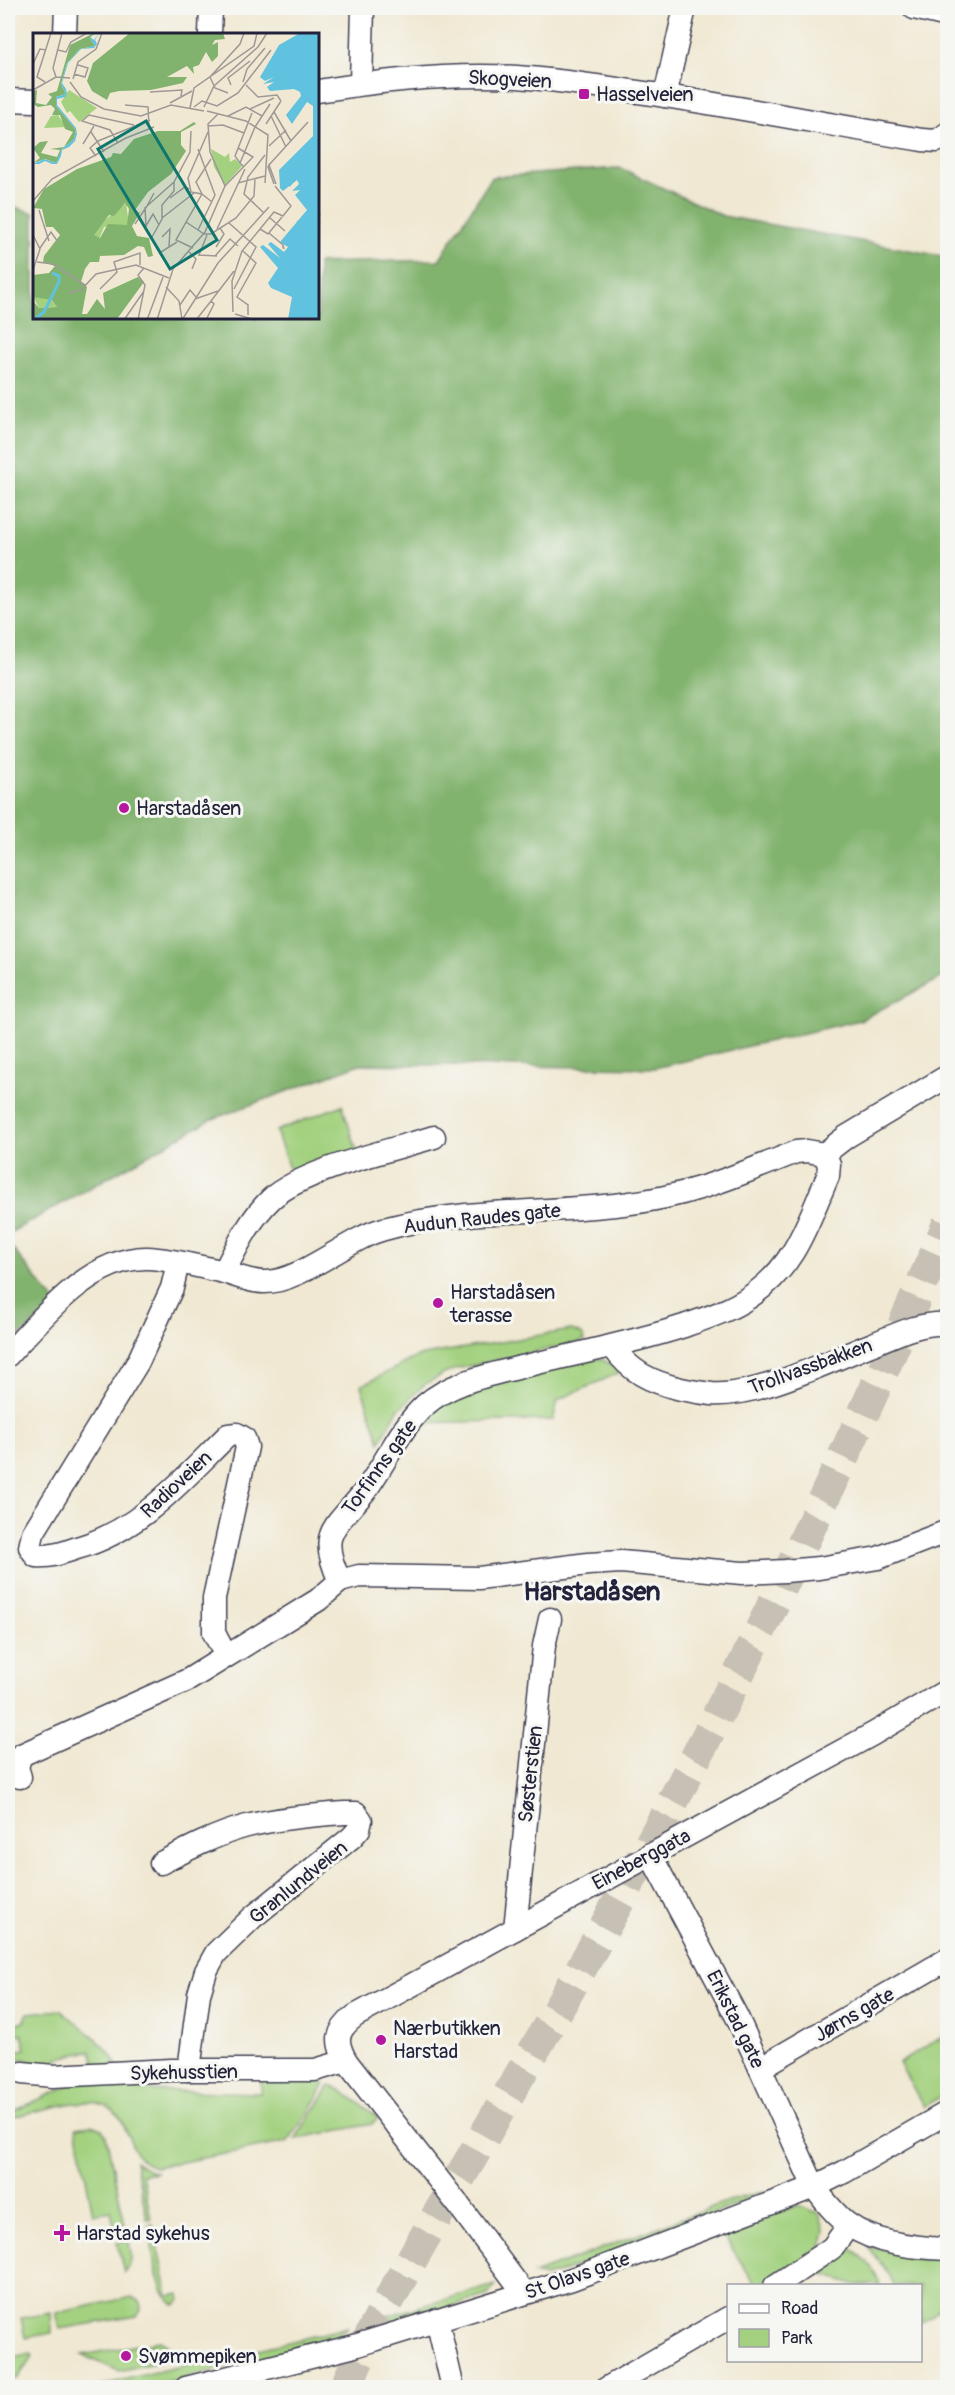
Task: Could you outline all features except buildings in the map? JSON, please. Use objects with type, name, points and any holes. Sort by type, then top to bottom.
[{"type":"street","points":[[65,33],[66,8]]},
{"type":"street","points":[[210,33],[211,8]]},
{"type":"street","points":[[361,84],[363,8]]},
{"type":"street","points":[[665,96],[685,8]]},
{"type":"street","points":[[914,8],[948,16]]},
{"type":"street","name":"Skogveien","points":[[320,91],[361,84],[451,76],[517,77],[665,96],[922,141],[937,141],[948,133]]},
{"type":"street","points":[[8,100],[33,100]]},
{"type":"street","points":[[824,1154],[846,1137],[948,1077]]},
{"type":"street","points":[[8,1355],[66,1295],[99,1270],[119,1263],[147,1258],[224,1272],[239,1243],[259,1213],[272,1198],[290,1186],[315,1174],[434,1137]]},
{"type":"street","name":"Audun Raudes gate","points":[[224,1272],[251,1281],[267,1282],[291,1275],[380,1230],[410,1222],[482,1214],[625,1204],[696,1191],[796,1152],[824,1154]]},
{"type":"street","name":"Torfinns gate","points":[[340,1581],[330,1560],[329,1548],[336,1525],[364,1492],[408,1424],[426,1405],[442,1393],[482,1377],[646,1338],[709,1317],[750,1296],[769,1282],[787,1264],[806,1228],[828,1176],[830,1164],[824,1154]]},
{"type":"street","name":"Radioveien","points":[[178,1263],[172,1288],[138,1362],[33,1533],[30,1547],[36,1556],[49,1556],[115,1535],[166,1498],[228,1435],[237,1434],[244,1438],[247,1447],[228,1530],[213,1614],[214,1633],[226,1656]]},
{"type":"street","name":"Trollvassbakken","points":[[613,1347],[623,1362],[654,1381],[694,1392],[730,1393],[761,1387],[906,1330],[948,1324]]},
{"type":"street","points":[[20,1777],[17,1767],[21,1755],[188,1680],[318,1600],[340,1581],[359,1576],[479,1578],[588,1564],[621,1563],[751,1573],[819,1568],[878,1558],[948,1532]]},
{"type":"street","name":"Søsterstien","points":[[515,1929],[544,1646],[550,1619]]},
{"type":"street","name":"Eineberggata","points":[[346,2061],[338,2047],[340,2034],[345,2024],[355,2016],[873,1734],[948,1690]]},
{"type":"street","name":"Granlundveien","points":[[161,1863],[226,1834],[266,1821],[345,1813],[356,1813],[361,1820],[359,1829],[352,1837],[253,1917],[216,1953],[206,1971],[199,1994],[189,2070]]},
{"type":"street","name":"Erikstad gate","points":[[650,1854],[737,2017],[814,2187],[849,2225]]},
{"type":"street","name":"Jørns gate","points":[[760,2068],[948,1959]]},
{"type":"street","points":[[346,2061],[524,2293]]},
{"type":"street","name":"Sykehusstien","points":[[22,2073],[53,2076],[189,2070],[315,2070],[346,2061]]},
{"type":"street","name":"St Olavs gate","points":[[186,2388],[351,2347],[573,2279],[814,2187],[948,2112]]},
{"type":"street","points":[[778,2284],[832,2248],[849,2225],[876,2237],[915,2248],[948,2249]]},
{"type":"street","points":[[607,2388],[727,2319]]},
{"type":"street","points":[[436,2320],[453,2388]]},
{"type":"green space","points":[[620,168],[723,216],[947,257],[947,975],[860,1020],[655,1068],[360,1064],[210,1120],[8,1234],[8,205],[33,213],[33,320],[320,320],[320,263],[439,260],[492,177]]},
{"type":"green space","points":[[342,1105],[358,1154],[292,1177],[276,1131]]},
{"type":"green space","points":[[8,1243],[56,1303],[8,1347]]},
{"type":"green space","points":[[571,1330],[582,1334],[585,1341],[456,1369],[425,1384],[397,1411],[380,1442],[361,1386],[418,1356]]},
{"type":"green space","points":[[599,1358],[623,1371],[558,1400],[553,1420],[415,1423],[454,1392]]},
{"type":"green space","points":[[61,2010],[102,2044],[117,2066],[97,2067],[91,2051],[57,2058],[60,2069],[44,2067],[21,2059],[10,2064],[8,2081],[8,2062],[14,2052],[26,2049],[22,2034],[8,2036],[8,2024],[24,2022],[28,2013]]},
{"type":"green space","points":[[947,2034],[947,2093],[924,2107],[899,2063]]},
{"type":"green space","points":[[261,2078],[313,2079],[325,2084],[308,2114],[287,2142],[156,2167],[145,2162],[137,2154],[116,2112],[106,2105],[91,2102],[72,2103],[8,2118],[8,2114],[76,2082],[138,2079],[138,2090],[261,2093]]},
{"type":"green space","points":[[330,2086],[341,2090],[378,2117],[372,2124],[295,2139]]},
{"type":"green space","points":[[91,2125],[102,2129],[106,2135],[125,2225],[114,2227],[111,2211],[93,2214],[76,2127]]},
{"type":"green space","points":[[135,2161],[157,2172],[142,2174],[151,2219],[147,2219]]},
{"type":"green space","points":[[766,2191],[751,2199],[559,2273],[545,2277],[534,2274],[728,2201]]},
{"type":"green space","points":[[798,2205],[819,2213],[825,2231],[820,2248],[769,2284],[755,2284],[721,2232]]},
{"type":"green space","points":[[153,2224],[168,2296],[179,2294],[181,2300],[175,2305],[168,2299],[159,2280],[149,2225]]},
{"type":"green space","points":[[128,2240],[131,2258],[124,2273],[117,2243]]},
{"type":"green space","points":[[868,2247],[947,2258],[948,2289],[944,2302],[937,2311],[922,2322],[922,2284],[894,2284],[889,2274]]},
{"type":"green space","points":[[846,2248],[858,2253],[868,2262],[880,2284],[853,2284],[825,2275],[804,2274]]},
{"type":"green space","points":[[495,2285],[488,2295],[380,2329],[369,2329],[360,2324]]},
{"type":"green space","points":[[132,2297],[140,2302],[141,2309],[137,2316],[60,2329],[56,2313]]},
{"type":"green space","points":[[51,2313],[52,2333],[25,2338],[21,2318]]},
{"type":"green space","points":[[347,2327],[337,2337],[327,2341],[150,2387],[93,2388],[284,2343]]},
{"type":"green space","points":[[160,2341],[184,2356],[119,2371],[82,2355]]},
{"type":"green space","points":[[31,2353],[33,2356],[17,2379],[8,2378],[8,2358]]},
{"type":"tunnel","points":[[345,2388],[404,2273],[576,1978],[688,1773],[823,1501],[948,1224]]},
{"type":"place","name":"Hasselveien","points":[[584,94]]},
{"type":"place","name":"Harstadåsen","points":[[124,808]]},
{"type":"place","name":"Harstadåsen terasse","points":[[438,1303]]},
{"type":"place","name":"Nærbutikken Harstad","points":[[381,2040]]},
{"type":"place","name":"Harstad sykehus","points":[[62,2233]]},
{"type":"place","name":"Svømmepiken","points":[[126,2356]]},
{"type":"district","name":"Harstadåsen","points":[[592,1591]]}]
